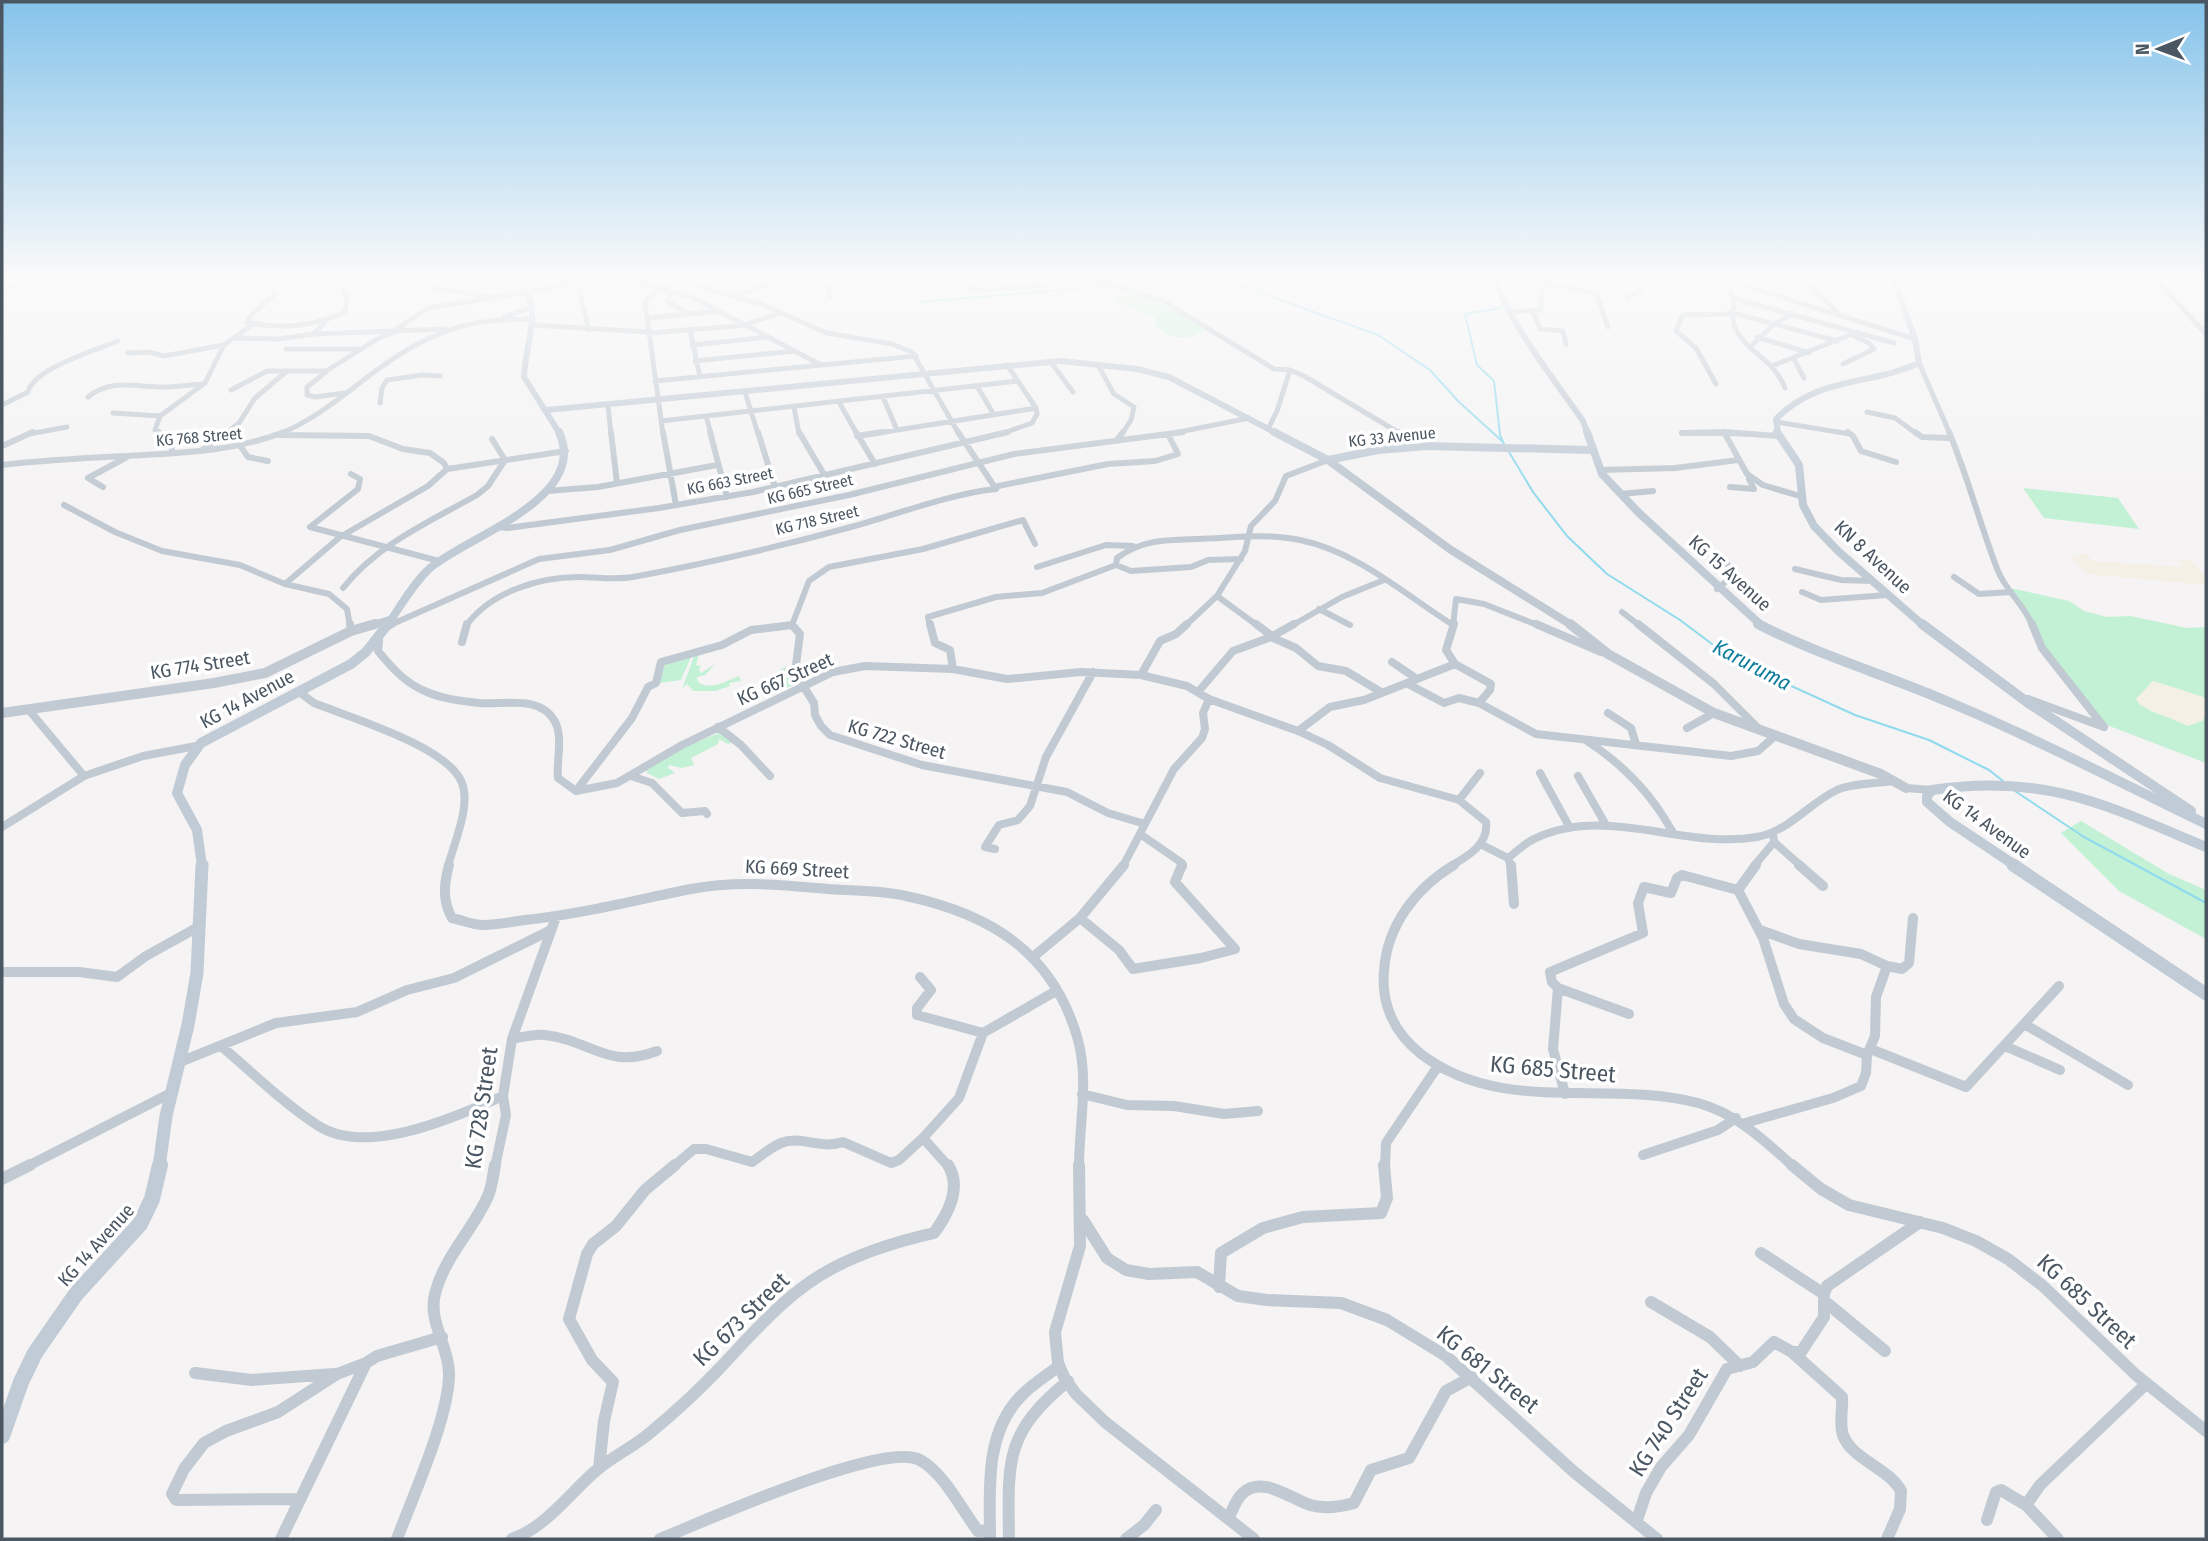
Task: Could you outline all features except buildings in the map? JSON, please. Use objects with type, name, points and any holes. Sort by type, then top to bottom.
[{"type":"main road","points":[[528,351],[524,377],[546,410],[566,451]]},
{"type":"main road","name":"KG 15 Avenue","points":[[1537,351],[1576,408],[1601,470],[1620,494],[1717,589],[1756,623],[1777,636],[1939,697],[2162,798]]},
{"type":"main road","points":[[1776,422],[1787,407],[1805,394],[1897,373],[1919,363],[1917,351]]},
{"type":"main road","name":"KG 33 Avenue","points":[[546,410],[1050,361],[1137,369],[1169,377],[1328,460],[1404,447],[1480,445],[1593,450]]},
{"type":"main road","name":"KN 8 Avenue","points":[[1776,422],[1778,436],[1798,464],[1804,486],[1804,509],[1809,519],[1887,595],[1947,646],[2142,789]]},
{"type":"main road","name":"KG 14 Avenue","points":[[2,1436],[24,1375],[51,1327],[66,1305],[150,1210],[156,1194],[170,1093],[192,1010],[203,924],[202,849],[195,826],[178,797],[178,786],[196,746],[347,667],[379,641],[419,579],[439,561],[497,527],[547,491],[561,472],[566,451]]},
{"type":"main road","name":"KG 14 Avenue","points":[[2206,847],[2106,804],[2067,794],[2022,787],[1970,787],[1929,796],[1950,822],[2206,994]]},
{"type":"main road","points":[[2162,798],[2178,802],[2206,822]]},
{"type":"main road","points":[[2162,798],[2206,822]]},
{"type":"street","points":[[2,405],[28,392],[30,383],[41,374],[95,351]]},
{"type":"street","points":[[128,353],[148,352],[164,356],[192,351]]},
{"type":"street","points":[[172,453],[171,439],[155,430],[160,416],[205,383],[221,351]]},
{"type":"street","points":[[344,393],[315,397],[307,395],[307,387],[357,351]]},
{"type":"street","name":"KG 768 Street","points":[[2,465],[56,458],[242,447],[279,435],[317,416],[344,393],[406,351]]},
{"type":"street","points":[[651,351],[676,505]]},
{"type":"street","points":[[693,351],[700,377]]},
{"type":"street","points":[[695,361],[795,351],[821,365]]},
{"type":"street","points":[[907,351],[915,356],[964,443],[996,489]]},
{"type":"street","points":[[1244,351],[1274,369],[1290,370],[1396,429],[1402,435],[1404,447]]},
{"type":"street","points":[[1698,351],[1716,384]]},
{"type":"street","points":[[1756,351],[1772,366],[1785,388]]},
{"type":"street","points":[[1800,351],[1809,354]]},
{"type":"street","points":[[1772,366],[1816,351]]},
{"type":"street","points":[[1843,364],[1870,351]]},
{"type":"street","points":[[655,382],[915,356]]},
{"type":"street","points":[[1794,359],[1804,378]]},
{"type":"street","points":[[1050,361],[1073,392]]},
{"type":"street","points":[[1919,363],[1966,474],[1999,574],[2028,614],[2042,648],[2104,727],[2015,695]]},
{"type":"street","points":[[858,436],[1036,408],[1007,365]]},
{"type":"street","points":[[1098,365],[1114,394],[1134,407],[1128,425],[1116,441]]},
{"type":"street","points":[[201,451],[239,424],[251,403],[288,370]]},
{"type":"street","points":[[1268,429],[1277,411],[1290,370]]},
{"type":"street","points":[[231,390],[264,371],[326,371]]},
{"type":"street","points":[[376,371],[387,380],[422,375],[440,376]]},
{"type":"street","points":[[380,403],[382,388],[387,380]]},
{"type":"street","points":[[661,421],[1018,381]]},
{"type":"street","points":[[89,397],[98,390],[120,385],[160,387],[205,383]]},
{"type":"street","points":[[977,386],[993,415]]},
{"type":"street","points":[[745,392],[775,487]]},
{"type":"street","points":[[883,397],[897,430]]},
{"type":"street","points":[[839,402],[874,464]]},
{"type":"street","points":[[608,405],[617,483]]},
{"type":"street","points":[[794,407],[799,433],[825,475]]},
{"type":"street","name":"KG 663 Street","points":[[497,527],[507,528],[676,505],[775,487],[1026,427],[1037,417],[1036,408]]},
{"type":"street","points":[[1867,412],[1895,418],[1922,437],[1949,438]]},
{"type":"street","points":[[113,413],[160,416]]},
{"type":"street","points":[[706,416],[727,497]]},
{"type":"street","name":"KG 665 Street","points":[[391,623],[539,559],[610,550],[680,530],[849,495],[1014,454],[1168,434],[1249,418]]},
{"type":"street","points":[[1776,422],[1848,432],[1861,451],[1896,462]]},
{"type":"street","points":[[2,446],[33,432],[67,427]]},
{"type":"street","points":[[1682,433],[1724,432],[1778,436]]},
{"type":"street","points":[[1724,432],[1732,441],[1738,460],[1754,489],[1730,487]]},
{"type":"street","name":"KG 718 Street","points":[[462,642],[466,624],[480,608],[500,596],[530,586],[571,577],[609,580],[631,576],[840,530],[984,489],[996,489],[998,486],[1108,464],[1155,461],[1176,456],[1178,454],[1168,434]]},
{"type":"street","points":[[279,435],[369,436],[403,449],[430,453],[444,463],[447,469]]},
{"type":"street","points":[[492,439],[505,460]]},
{"type":"street","points":[[242,447],[248,457],[268,461]]},
{"type":"street","points":[[285,584],[340,537],[428,486],[447,469],[566,451]]},
{"type":"street","points":[[103,486],[88,478],[131,455]]},
{"type":"street","points":[[344,588],[350,579],[385,548],[482,492],[505,460]]},
{"type":"street","points":[[1514,904],[1514,881],[1508,858],[1480,844],[1487,832],[1486,822],[1459,800],[1380,778],[1298,731],[1209,699],[1168,680],[1141,675],[1146,661],[1160,641],[1176,634],[1217,596],[1241,559],[1251,526],[1275,502],[1278,489],[1286,477],[1328,460],[1451,550],[1574,626],[1608,654]]},
{"type":"street","points":[[1601,470],[1675,468],[1738,460]]},
{"type":"street","points":[[547,491],[582,489],[717,465]]},
{"type":"street","points":[[351,474],[360,479],[358,489],[310,527],[439,561]]},
{"type":"street","points":[[1749,479],[1802,497]]},
{"type":"street","points":[[1620,494],[1653,491]]},
{"type":"street","points":[[64,505],[115,532],[162,551],[240,565],[285,584],[329,594],[340,600],[347,609],[351,631]]},
{"type":"street","points":[[379,641],[378,651],[392,668],[404,681],[423,691],[457,700],[531,704],[545,709],[558,728],[558,778],[576,791],[632,718],[648,688],[656,683],[661,662],[722,645],[751,630],[792,625],[809,581],[829,566],[923,550],[1023,520],[1035,544]]},
{"type":"street","points":[[1037,567],[1106,545],[1249,538],[1306,542],[1349,559],[1453,625]]},
{"type":"street","points":[[1116,565],[1117,558],[1133,545]]},
{"type":"street","points":[[953,669],[950,650],[935,643],[928,617],[996,597],[1042,593],[1116,565],[1131,571],[1194,567],[1208,560],[1241,559]]},
{"type":"street","points":[[1717,589],[1735,574],[1724,560]]},
{"type":"street","points":[[1795,569],[1841,580],[1872,581]]},
{"type":"street","points":[[1954,577],[1979,594],[2011,592]]},
{"type":"street","points":[[1198,692],[1233,651],[1272,636],[1319,609],[1384,580]]},
{"type":"street","points":[[1802,592],[1821,600],[1887,595]]},
{"type":"street","points":[[1217,596],[1272,636],[1296,648],[1318,666],[1346,671],[1381,692]]},
{"type":"street","points":[[1479,703],[1490,690],[1491,684],[1455,664],[1446,650],[1455,621],[1454,602],[1465,598],[1608,654],[1714,713],[1865,768],[1929,796]]},
{"type":"street","points":[[1319,609],[1350,625]]},
{"type":"street","points":[[1622,612],[1714,684],[1761,731]]},
{"type":"street","name":"KG 774 Street","points":[[3,711],[214,683],[265,673],[351,631],[391,623]]},
{"type":"street","name":"KG 722 Street","points":[[792,625],[800,634],[795,673],[814,703],[815,715],[821,726],[830,735],[922,765],[1038,785],[1076,795],[1108,813],[1145,824]]},
{"type":"street","points":[[1392,662],[1418,679]]},
{"type":"street","points":[[1298,731],[1324,710],[1346,702],[1364,700],[1455,664]]},
{"type":"street","name":"KG 667 Street","points":[[576,791],[617,783],[718,727],[833,672],[865,666],[953,669],[1007,679],[1093,672],[1141,675]]},
{"type":"street","points":[[988,849],[999,825],[1018,820],[1025,814],[1038,785],[1046,757],[1093,672]]},
{"type":"street","points":[[1408,684],[1444,703],[1459,698],[1479,703],[1536,734],[1741,755],[1758,751],[1774,736]]},
{"type":"street","name":"KG 669 Street","points":[[299,692],[314,703],[426,748],[454,768],[463,784],[464,804],[444,883],[445,906],[452,918],[482,925],[556,916],[624,905],[692,889],[748,882],[904,895],[981,922],[1033,957],[1070,1016],[1080,1051],[1082,1094],[1079,1169],[1083,1220],[1074,1271],[1059,1304],[1054,1348],[1059,1366]]},
{"type":"street","points":[[1033,957],[1080,918],[1122,869],[1174,769],[1202,738],[1205,729],[1203,713],[1209,699]]},
{"type":"street","points":[[28,709],[84,776]]},
{"type":"street","points":[[1608,713],[1631,729],[1636,744]]},
{"type":"street","points":[[1687,728],[1714,713]]},
{"type":"street","points":[[718,727],[741,745],[770,776]]},
{"type":"street","points":[[1585,739],[1631,773],[1674,833]]},
{"type":"street","points":[[2,827],[84,776],[132,759],[196,746]]},
{"type":"street","points":[[1459,800],[1480,773]]},
{"type":"street","points":[[1540,773],[1561,807],[1570,828]]},
{"type":"street","points":[[617,783],[637,774],[651,780],[659,790],[674,799],[682,813],[700,810],[707,814]]},
{"type":"street","points":[[1578,776],[1606,825]]},
{"type":"street","points":[[1893,781],[1836,790],[1773,837],[1742,881],[1738,890],[1746,911],[1760,930],[1786,1010],[1798,1023],[1815,1034],[1964,1088],[2059,986]]},
{"type":"street","points":[[1508,858],[1533,839],[1570,828],[1606,825],[1716,841],[1773,837]]},
{"type":"street","points":[[1080,918],[1119,950],[1134,969],[1234,950],[1235,947],[1175,882],[1183,868],[1181,863],[1140,834]]},
{"type":"street","points":[[1773,837],[1822,886]]},
{"type":"street","name":"KG 685 Street","points":[[1480,844],[1430,881],[1390,932],[1383,973],[1390,1015],[1397,1031],[1412,1048],[1438,1066],[1488,1088],[1663,1097],[1697,1102],[1741,1121],[1773,1145],[1803,1176],[1842,1202],[1888,1216],[1920,1222],[1977,1241],[2010,1260],[2058,1299],[2146,1384],[2206,1431]]},
{"type":"street","points":[[1629,1014],[1558,988],[1552,982],[1550,972],[1643,933],[1638,913],[1638,896],[1642,888],[1647,886],[1671,893],[1678,876],[1682,875],[1738,890]]},
{"type":"street","name":"KG 728 Street","points":[[397,1539],[441,1418],[449,1370],[434,1316],[434,1297],[441,1274],[489,1195],[506,1115],[503,1096],[512,1039],[556,916]]},
{"type":"street","points":[[1760,930],[1799,944],[1861,954],[1887,966],[1902,969],[1909,962],[1913,918]]},
{"type":"street","points":[[2,972],[79,972],[117,977],[146,956],[203,924]]},
{"type":"street","points":[[180,1062],[286,1020],[347,1014],[407,990],[454,978],[551,930]]},
{"type":"street","points":[[1643,1155],[1741,1121],[1785,1109],[1818,1106],[1861,1086],[1876,1040],[1873,1019],[1876,994],[1887,966]]},
{"type":"street","points":[[920,977],[931,990],[917,1008],[917,1015],[982,1033]]},
{"type":"street","points":[[1558,988],[1553,1049],[1565,1094]]},
{"type":"street","points":[[599,1468],[604,1421],[613,1382],[584,1347],[572,1326],[569,1311],[593,1244],[616,1226],[639,1195],[694,1149],[706,1149],[752,1162],[782,1142],[802,1141],[826,1147],[844,1142],[891,1163],[899,1160],[959,1098],[982,1033],[1056,991]]},
{"type":"street","points":[[2026,1024],[2128,1085]]},
{"type":"street","points":[[512,1039],[548,1035],[628,1061],[657,1051]]},
{"type":"street","points":[[220,1046],[318,1126],[329,1133],[344,1136],[365,1136],[433,1125],[503,1096]]},
{"type":"street","points":[[2005,1046],[2060,1070]]},
{"type":"street","points":[[1219,1287],[1221,1253],[1263,1228],[1303,1217],[1381,1213],[1385,1210],[1387,1193],[1383,1156],[1386,1139],[1438,1066]]},
{"type":"street","points":[[2,1179],[170,1093]]},
{"type":"street","points":[[1082,1094],[1127,1105],[1174,1106],[1224,1114],[1258,1111]]},
{"type":"street","name":"KG 673 Street","points":[[512,1539],[542,1521],[599,1468],[650,1433],[715,1373],[772,1312],[807,1284],[832,1268],[859,1256],[896,1242],[934,1233],[954,1195],[956,1185],[950,1166],[923,1138]]},
{"type":"street","name":"KG 681 Street","points":[[1083,1220],[1107,1259],[1117,1266],[1149,1274],[1197,1272],[1239,1297],[1285,1302],[1341,1302],[1378,1316],[1427,1343],[1472,1377],[1574,1472],[1637,1520],[1657,1539]]},
{"type":"street","points":[[1792,1352],[1801,1352],[1827,1314],[1827,1286],[1920,1222]]},
{"type":"street","points":[[1761,1253],[1826,1299],[1885,1350]]},
{"type":"street","points":[[1651,1303],[1698,1328],[1726,1349],[1740,1366]]},
{"type":"street","points":[[300,1499],[176,1500],[172,1494],[184,1469],[204,1443],[226,1431],[278,1412],[337,1374],[377,1356],[442,1337]]},
{"type":"street","name":"KG 740 Street","points":[[1637,1520],[1646,1493],[1661,1467],[1689,1435],[1727,1369],[1753,1362],[1774,1342],[1792,1352]]},
{"type":"street","points":[[1792,1352],[1842,1397],[1841,1429],[1847,1443],[1889,1475],[1902,1489],[1904,1499],[1887,1539]]},
{"type":"street","points":[[281,1539],[366,1363]]},
{"type":"street","points":[[660,1539],[852,1465],[895,1457],[917,1458],[934,1470],[978,1531],[990,1534],[991,1466],[995,1441],[1019,1398],[1059,1366],[1093,1410],[1254,1539]]},
{"type":"street","points":[[195,1373],[252,1380],[337,1374]]},
{"type":"street","points":[[1229,1517],[1241,1495],[1249,1488],[1262,1487],[1280,1491],[1318,1506],[1354,1503],[1371,1469],[1409,1458],[1446,1391],[1472,1377]]},
{"type":"street","points":[[1009,1539],[1009,1467],[1012,1446],[1020,1427],[1032,1411],[1068,1381]]},
{"type":"street","points":[[2026,1505],[2040,1485],[2146,1384]]},
{"type":"street","points":[[1987,1520],[1996,1492],[2001,1490],[2026,1505],[2058,1539]]},
{"type":"street","points":[[1126,1539],[1144,1525],[1156,1510]]},
{"type":"green space","points":[[2023,488],[2118,498],[2139,529],[2044,518]]},
{"type":"green space","points":[[2010,588],[2069,601],[2084,611],[2107,617],[2130,616],[2187,628],[2206,627],[2206,698],[2153,681],[2136,699],[2157,714],[2202,721],[2206,715],[2206,763],[2107,725],[2043,654]]},
{"type":"green space","points":[[695,654],[699,654],[696,665],[701,666],[701,673],[715,664],[705,675],[697,677],[698,682],[703,685],[713,685],[739,676],[741,681],[729,683],[730,686],[716,691],[693,691],[687,684],[682,689]]},
{"type":"green space","points":[[692,655],[681,680],[659,683],[665,663]]},
{"type":"green space","points":[[783,668],[788,668],[793,685],[777,693],[768,691],[760,683]]},
{"type":"green space","points":[[719,733],[733,742],[728,744],[719,739],[718,744],[691,758],[694,765],[681,768],[669,765],[668,768],[675,773],[659,779],[647,773],[646,769],[662,758],[665,761],[667,754]]},
{"type":"green space","points":[[2081,821],[2169,874],[2206,890],[2206,939],[2119,891],[2061,833]]},
{"type":"sand","points":[[2086,554],[2092,561],[2183,567],[2177,559],[2191,560],[2206,578],[2206,585],[2087,574],[2070,556]]},
{"type":"sand","points":[[2153,681],[2206,698],[2206,715],[2202,721],[2188,726],[2140,705],[2136,699]]},
{"type":"waterway","points":[[1402,351],[1430,370],[1458,401],[1503,442]]},
{"type":"waterway","name":"Karuruma","points":[[1474,351],[1477,365],[1494,381],[1500,435],[1504,444]]},
{"type":"waterway","name":"Karuruma","points":[[1509,452],[1533,492],[1567,536],[1607,574],[1680,620],[1732,659],[1855,715],[1929,740],[1989,770],[2003,781]]},
{"type":"waterway","name":"Karuruma","points":[[2015,791],[2084,837],[2206,903]]}]
